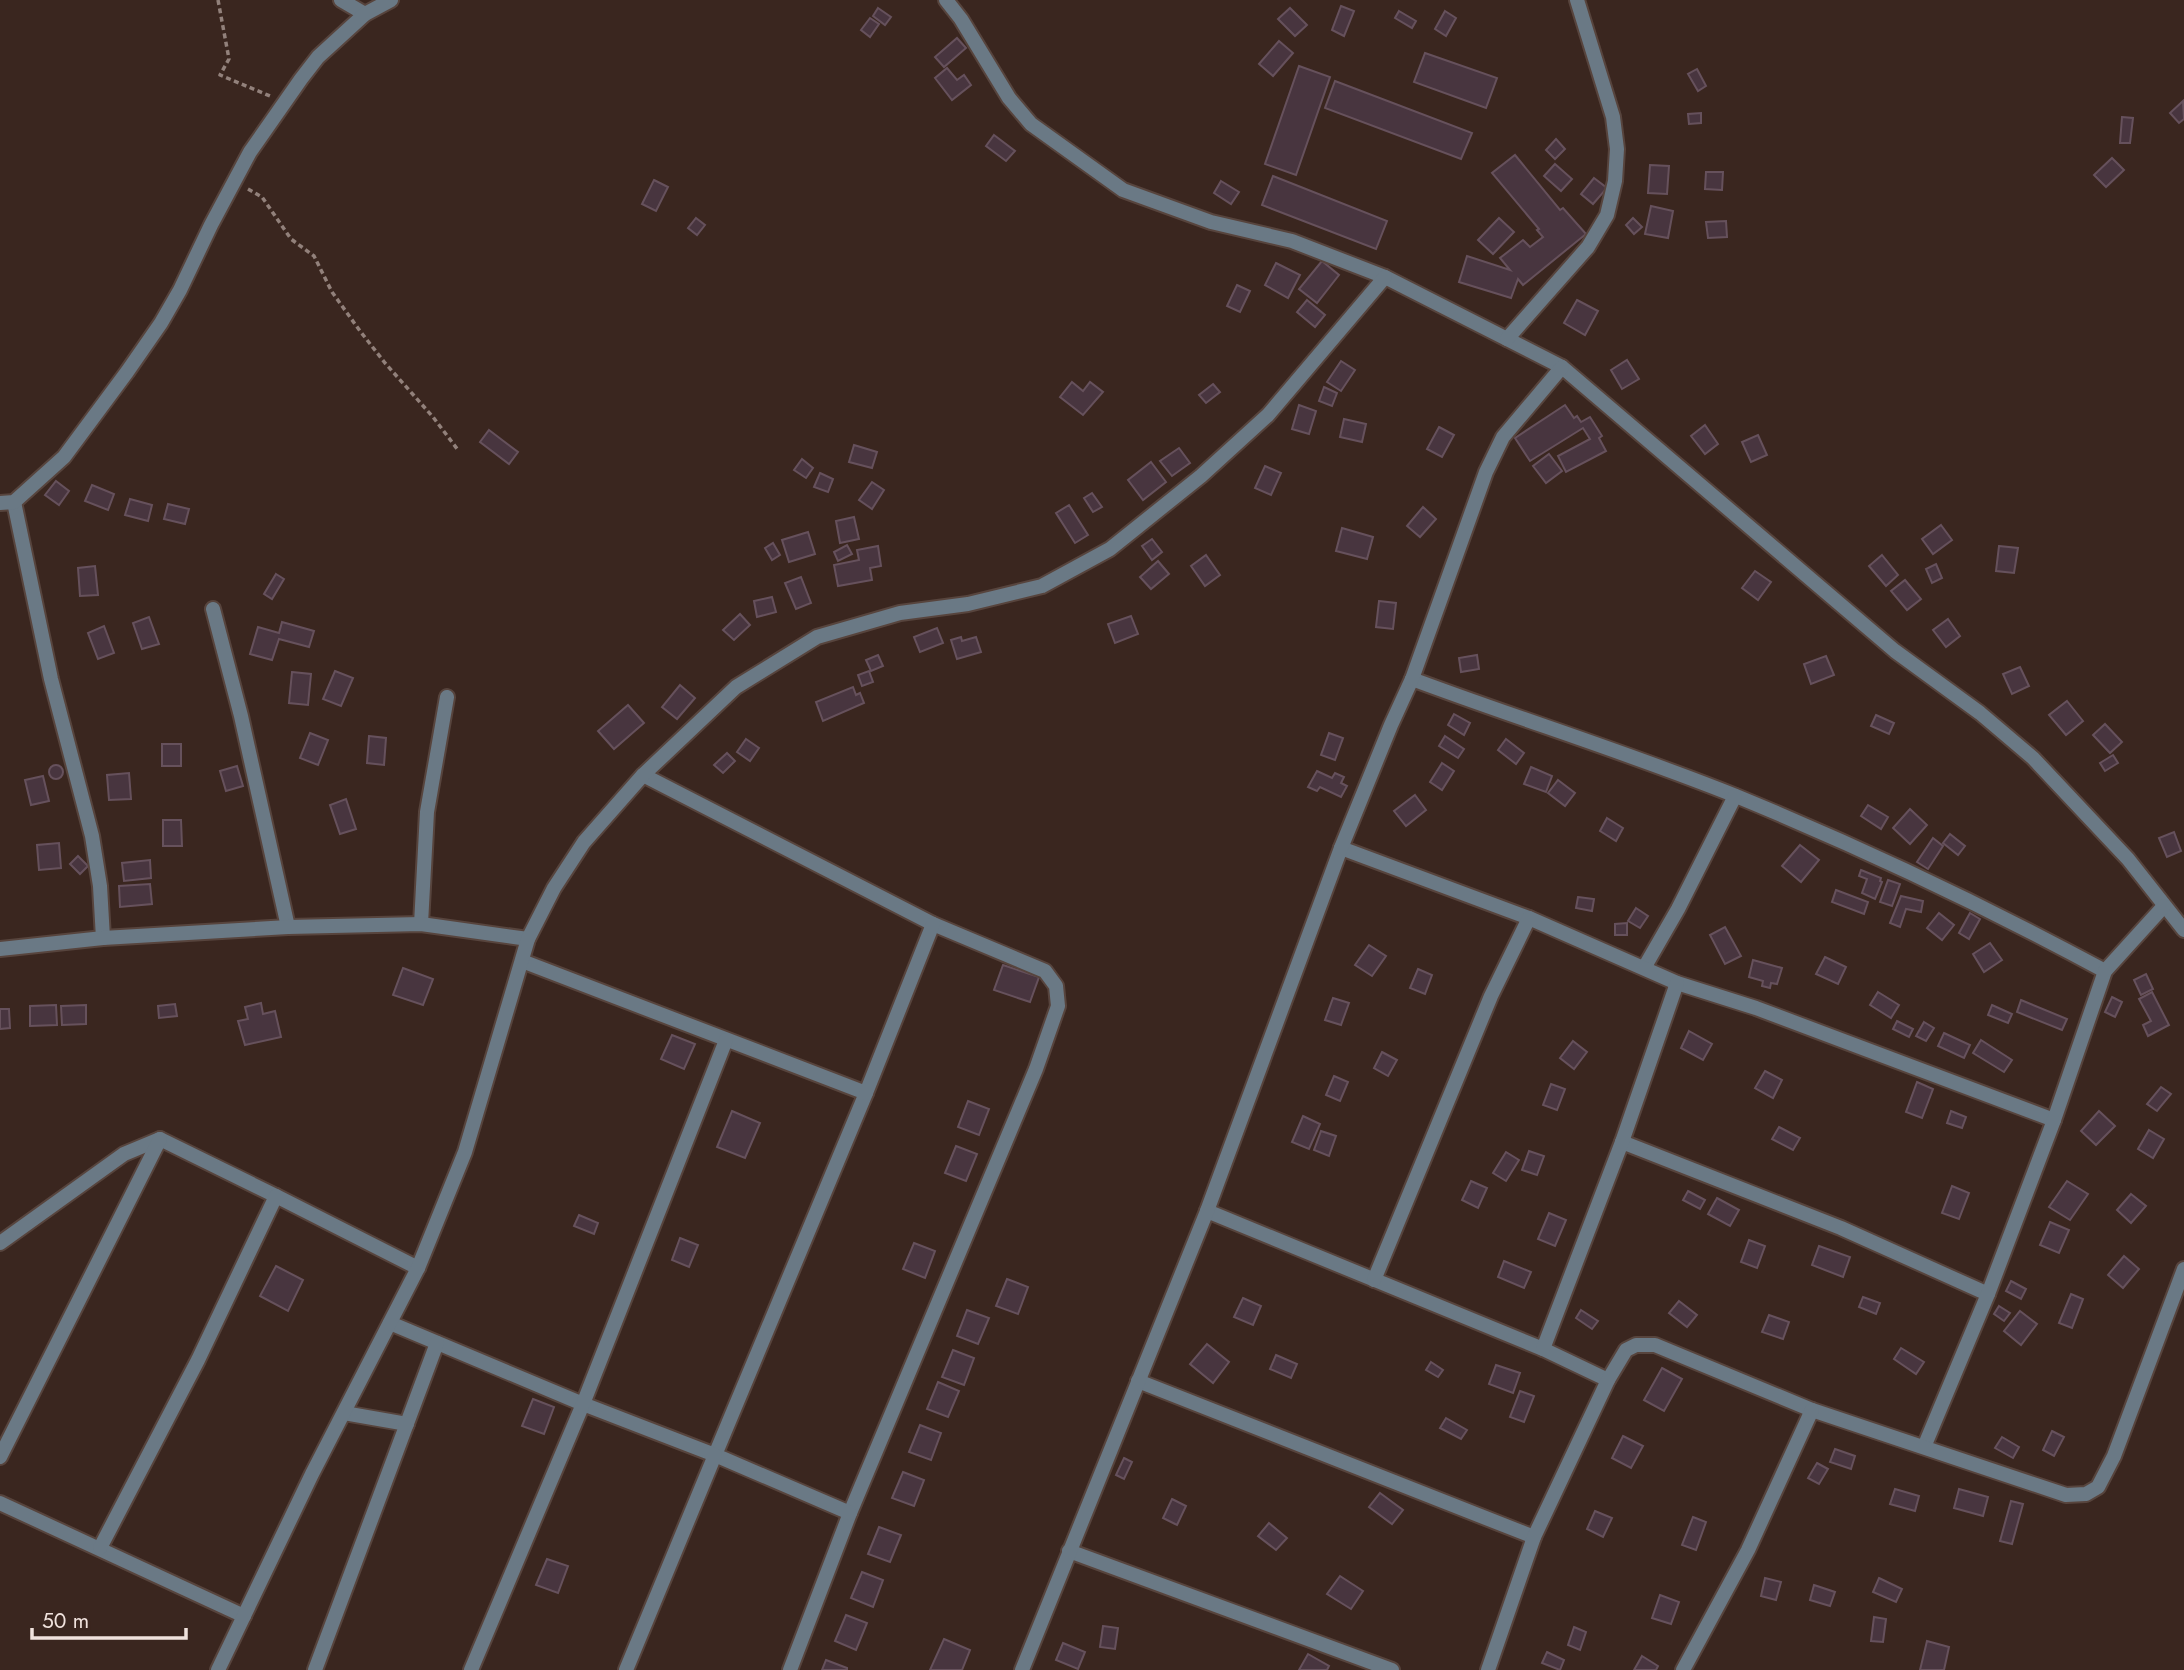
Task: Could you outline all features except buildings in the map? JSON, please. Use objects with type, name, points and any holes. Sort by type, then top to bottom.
[{"type":"street","points":[[341,0],[365,14]]},
{"type":"street","points":[[103,938],[100,886],[92,836],[7,503],[64,457],[161,323],[250,152],[318,57],[365,14],[391,0]]},
{"type":"street","points":[[946,0],[961,19],[1009,98],[1031,124],[1122,190],[1211,222],[1292,241],[1385,276],[1562,367],[1895,651],[1980,713],[2033,758],[2128,859],[2184,930]]},
{"type":"street","points":[[1507,339],[1588,247],[1607,215],[1615,181],[1617,149],[1613,117],[1577,0]]},
{"type":"street","points":[[223,1668],[244,1616],[418,1268],[465,1152],[528,939],[554,888],[584,842],[643,775],[736,687],[817,637],[900,614],[968,604],[1042,586],[1110,549],[1201,476],[1268,415],[1385,276]]},
{"type":"street","points":[[1022,1670],[1206,1211],[1341,848],[1412,679],[1486,472],[1503,437],[1562,367]]},
{"type":"street","points":[[214,609],[256,780],[288,927]]},
{"type":"street","points":[[1412,679],[1735,796],[1925,878],[2105,971]]},
{"type":"street","points":[[421,924],[427,812],[447,697]]},
{"type":"street","points":[[643,775],[933,924],[1045,971],[1056,986],[1058,1006],[1037,1069],[850,1513],[790,1670]]},
{"type":"street","points":[[1644,968],[1678,909],[1735,796]]},
{"type":"street","points":[[1341,848],[1529,918],[1677,983],[1793,1021],[2054,1120]]},
{"type":"street","points":[[1924,1447],[2054,1120],[2105,971],[2164,906]]},
{"type":"street","points":[[1374,1280],[1491,996],[1529,918]]},
{"type":"street","points":[[0,949],[103,938],[288,927],[421,924],[528,939]]},
{"type":"street","points":[[626,1670],[866,1093],[933,924]]},
{"type":"street","points":[[522,961],[866,1093]]},
{"type":"street","points":[[1543,1349],[1622,1142],[1677,983]]},
{"type":"street","points":[[471,1670],[583,1404],[726,1040]]},
{"type":"street","points":[[0,1242],[124,1154],[160,1139],[418,1268]]},
{"type":"street","points":[[0,1457],[160,1139]]},
{"type":"street","points":[[1622,1142],[1841,1228],[1987,1294]]},
{"type":"street","points":[[100,1548],[198,1360],[276,1196]]},
{"type":"street","points":[[1206,1211],[1543,1349],[1608,1380]]},
{"type":"street","points":[[1488,1670],[1534,1537],[1608,1380],[1626,1350],[1636,1345],[1655,1345],[1812,1410],[2066,1495],[2086,1494],[2098,1487],[2114,1456],[2184,1269]]},
{"type":"street","points":[[390,1323],[850,1513]]},
{"type":"street","points":[[315,1670],[438,1343]]},
{"type":"street","points":[[1138,1381],[1534,1537]]},
{"type":"street","points":[[1683,1670],[1748,1550],[1812,1410]]},
{"type":"street","points":[[344,1413],[407,1424]]},
{"type":"street","points":[[0,1503],[244,1616]]},
{"type":"street","points":[[1069,1551],[1392,1670]]},
{"type":"path","points":[[218,0],[229,59],[220,75],[285,102]]},
{"type":"path","points":[[236,181],[262,197],[291,239],[314,257],[332,292],[360,331],[458,450]]}]
